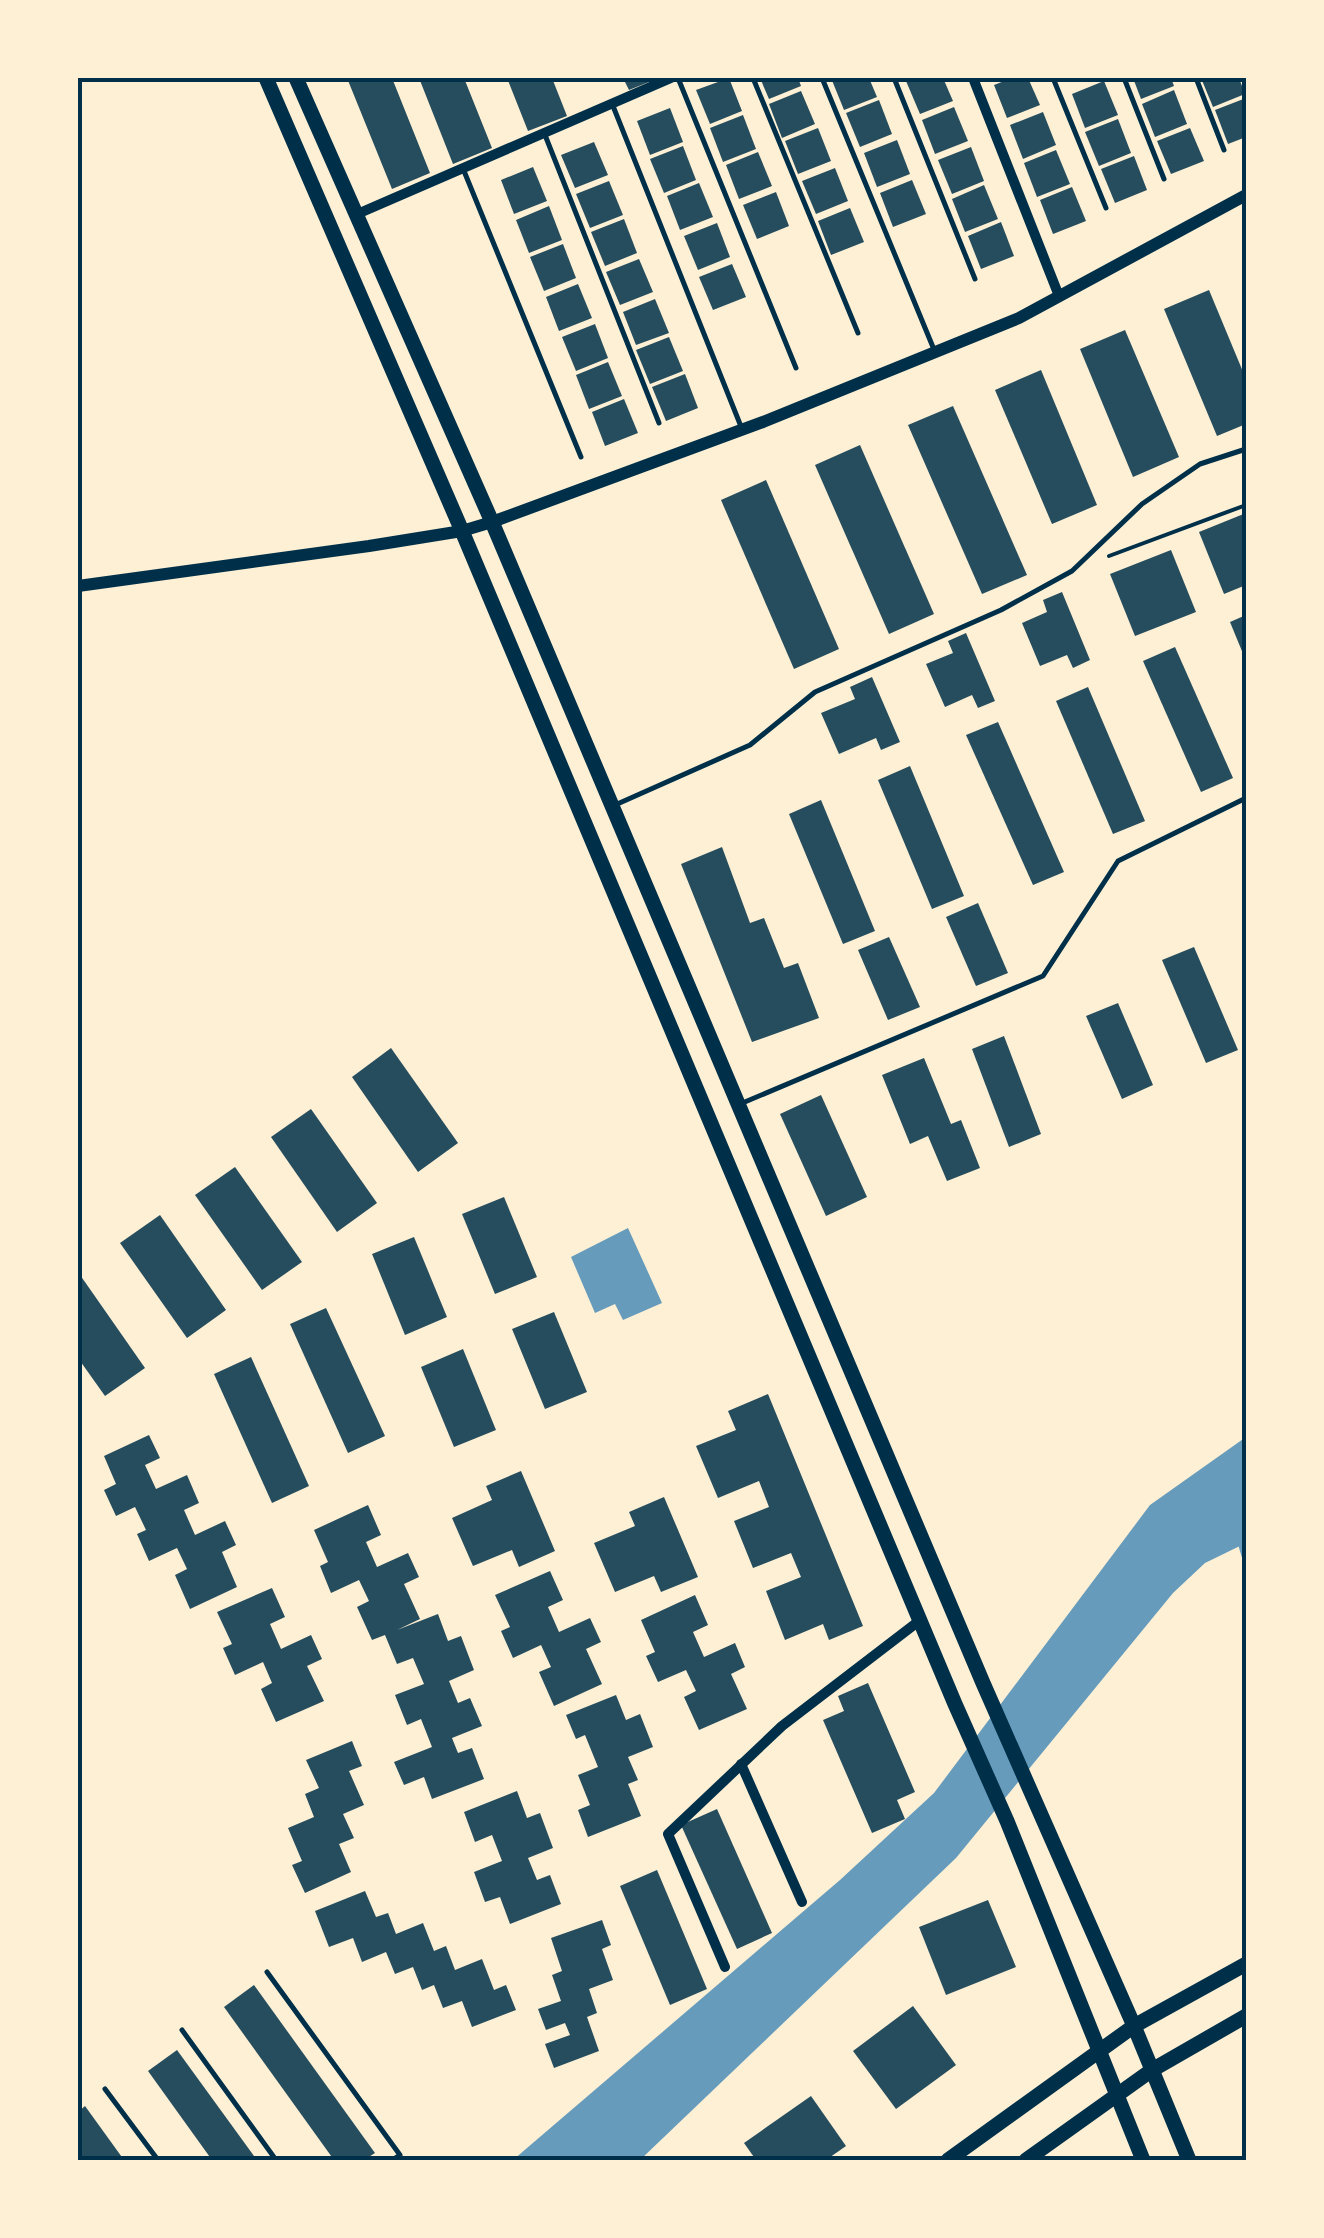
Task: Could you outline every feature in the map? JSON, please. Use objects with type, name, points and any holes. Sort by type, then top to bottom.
[{"type":"main road","points":[[266,78],[462,531],[954,1704],[1007,1820],[1144,2160]]},
{"type":"main road","points":[[296,78],[492,522],[1189,2160]]},
{"type":"main road","points":[[948,2160],[1134,2026],[1246,1964]]},
{"type":"main road","points":[[1026,2160],[1152,2070],[1246,2016]]},
{"type":"street","points":[[355,215],[674,78]]},
{"type":"street","points":[[973,78],[1059,296]]},
{"type":"street","points":[[78,586],[462,531],[492,522],[742,429],[1019,318],[1246,195]]},
{"type":"street","points":[[725,1967],[668,1834],[782,1726],[920,1621]]},
{"type":"street","points":[[741,1764],[802,1902]]},
{"type":"lane","points":[[674,78],[796,368]]},
{"type":"lane","points":[[753,78],[858,333]]},
{"type":"lane","points":[[822,78],[934,352]]},
{"type":"lane","points":[[894,78],[974,280]]},
{"type":"lane","points":[[1053,78],[1106,208]]},
{"type":"lane","points":[[1124,78],[1164,179]]},
{"type":"lane","points":[[1196,78],[1224,150]]},
{"type":"lane","points":[[612,103],[742,429]]},
{"type":"lane","points":[[544,133],[659,423]]},
{"type":"lane","points":[[463,168],[581,457]]},
{"type":"lane","points":[[612,806],[750,745],[815,692],[1001,610],[1072,571],[1142,504],[1200,464],[1246,448]]},
{"type":"lane","points":[[738,1105],[1043,976],[1118,861],[1246,798]]},
{"type":"lane","points":[[267,1972],[400,2155],[392,2160]]},
{"type":"lane","points":[[182,2030],[276,2160]]},
{"type":"lane","points":[[105,2089],[158,2160]]},
{"type":"path","points":[[1104,558],[1246,505]]},
{"type":"water","points":[[628,1228],[662,1303],[623,1320],[615,1304],[595,1313],[571,1257]]},
{"type":"water","points":[[1246,1437],[1246,1543],[1205,1563],[1173,1593],[956,1858],[640,2160],[513,2160],[840,1880],[934,1793],[1150,1505]]},
{"type":"building","points":[[347,78],[392,78],[430,173],[392,189]]},
{"type":"building","points":[[419,78],[464,78],[492,148],[453,164]]},
{"type":"building","points":[[507,78],[552,78],[567,116],[528,131]]},
{"type":"building","points":[[623,78],[659,78],[629,90]]},
{"type":"building","points":[[729,78],[742,111],[710,124],[696,90]]},
{"type":"building","points":[[760,78],[798,78],[801,86],[769,99]]},
{"type":"building","points":[[831,78],[869,78],[877,97],[844,110]]},
{"type":"building","points":[[943,78],[953,101],[920,114],[906,81]]},
{"type":"building","points":[[1012,78],[1028,78],[1040,105],[1007,118],[994,85]]},
{"type":"building","points":[[1133,78],[1171,78],[1174,86],[1141,99]]},
{"type":"building","points":[[1201,78],[1239,78],[1245,94],[1213,107]]},
{"type":"building","points":[[1104,81],[1118,115],[1085,128],[1072,94]]},
{"type":"building","points":[[1174,90],[1187,124],[1155,137],[1142,104]]},
{"type":"building","points":[[801,91],[815,124],[782,138],[769,104]]},
{"type":"building","points":[[1246,98],[1246,137],[1228,144],[1215,110]]},
{"type":"building","points":[[879,100],[892,134],[860,147],[846,113]]},
{"type":"building","points":[[954,107],[968,141],[935,154],[922,120]]},
{"type":"building","points":[[670,108],[683,142],[650,155],[637,121]]},
{"type":"building","points":[[1043,112],[1056,145],[1023,159],[1010,125]]},
{"type":"building","points":[[743,115],[756,149],[723,162],[710,128]]},
{"type":"building","points":[[1118,119],[1131,153],[1099,166],[1085,132]]},
{"type":"building","points":[[818,128],[831,161],[798,174],[785,141]]},
{"type":"building","points":[[1190,128],[1204,161],[1171,174],[1157,141]]},
{"type":"building","points":[[897,140],[910,174],[877,187],[864,153]]},
{"type":"building","points":[[594,142],[608,175],[575,188],[561,155]]},
{"type":"building","points":[[683,146],[696,180],[664,193],[650,159]]},
{"type":"building","points":[[971,147],[984,181],[952,194],[938,160]]},
{"type":"building","points":[[1056,150],[1070,184],[1037,197],[1024,163]]},
{"type":"building","points":[[758,152],[772,186],[739,199],[726,165]]},
{"type":"building","points":[[1134,156],[1147,190],[1115,203],[1101,169]]},
{"type":"building","points":[[533,167],[547,201],[514,214],[501,180]]},
{"type":"building","points":[[835,168],[848,201],[816,214],[802,181]]},
{"type":"building","points":[[912,180],[926,214],[893,227],[880,193]]},
{"type":"building","points":[[609,181],[623,215],[590,228],[576,194]]},
{"type":"building","points":[[699,183],[713,217],[680,230],[667,196]]},
{"type":"building","points":[[984,185],[998,219],[965,232],[952,199]]},
{"type":"building","points":[[1072,187],[1086,221],[1053,234],[1040,200]]},
{"type":"building","points":[[776,192],[789,226],[757,239],[743,205]]},
{"type":"building","points":[[549,206],[562,240],[529,253],[516,220]]},
{"type":"building","points":[[850,208],[864,242],[831,255],[818,221]]},
{"type":"building","points":[[624,219],[637,253],[605,266],[591,232]]},
{"type":"building","points":[[1001,222],[1014,256],[981,269],[968,236]]},
{"type":"building","points":[[717,223],[730,257],[698,270],[684,236]]},
{"type":"building","points":[[563,244],[576,278],[544,291],[530,257]]},
{"type":"building","points":[[639,259],[653,292],[620,305],[606,272]]},
{"type":"building","points":[[732,264],[746,297],[713,310],[699,277]]},
{"type":"building","points":[[578,284],[592,318],[559,331],[546,297]]},
{"type":"building","points":[[1209,290],[1246,379],[1246,424],[1217,436],[1164,309]]},
{"type":"building","points":[[655,299],[669,333],[636,345],[623,312]]},
{"type":"building","points":[[595,324],[608,358],[576,371],[562,337]]},
{"type":"building","points":[[1125,330],[1179,457],[1133,477],[1080,349]]},
{"type":"building","points":[[669,337],[683,371],[650,384],[636,350]]},
{"type":"building","points":[[608,362],[622,396],[589,409],[576,375]]},
{"type":"building","points":[[1041,370],[1097,505],[1052,524],[995,390]]},
{"type":"building","points":[[685,374],[698,408],[666,421],[652,387]]},
{"type":"building","points":[[624,399],[638,433],[605,446],[592,412]]},
{"type":"building","points":[[953,406],[1027,575],[982,594],[908,425]]},
{"type":"building","points":[[860,445],[934,614],[889,634],[815,465]]},
{"type":"building","points":[[766,480],[839,649],[794,669],[721,500]]},
{"type":"building","points":[[1246,513],[1246,585],[1224,594],[1199,532]]},
{"type":"building","points":[[1171,550],[1196,612],[1135,636],[1110,574]]},
{"type":"building","points":[[1062,592],[1090,660],[1073,668],[1067,655],[1040,666],[1022,623],[1047,612],[1043,600]]},
{"type":"building","points":[[1246,615],[1246,661],[1230,622]]},
{"type":"building","points":[[966,633],[995,701],[978,708],[972,695],[945,707],[926,664],[953,653],[948,641]]},
{"type":"building","points":[[1175,647],[1233,778],[1201,792],[1143,661]]},
{"type":"building","points":[[872,677],[900,742],[881,750],[876,738],[839,754],[821,713],[855,699],[850,687]]},
{"type":"building","points":[[1088,687],[1145,821],[1113,834],[1056,701]]},
{"type":"building","points":[[998,722],[1064,872],[1033,885],[966,735]]},
{"type":"building","points":[[910,766],[964,896],[932,909],[878,780]]},
{"type":"building","points":[[821,800],[875,931],[843,944],[789,814]]},
{"type":"building","points":[[722,847],[750,923],[764,918],[784,968],[798,963],[819,1018],[752,1042],[681,864]]},
{"type":"building","points":[[978,903],[1008,973],[976,986],[946,917]]},
{"type":"building","points":[[889,937],[920,1007],[888,1020],[858,950]]},
{"type":"building","points":[[1194,947],[1238,1050],[1206,1063],[1162,960]]},
{"type":"building","points":[[1118,1003],[1153,1085],[1122,1099],[1086,1016]]},
{"type":"building","points":[[1004,1036],[1041,1134],[1009,1147],[972,1049]]},
{"type":"building","points":[[391,1048],[458,1143],[418,1172],[352,1077]]},
{"type":"building","points":[[924,1058],[951,1124],[961,1120],[980,1168],[947,1181],[928,1136],[910,1144],[882,1075]]},
{"type":"building","points":[[821,1095],[867,1197],[826,1216],[780,1114]]},
{"type":"building","points":[[311,1109],[377,1203],[337,1232],[271,1137]]},
{"type":"building","points":[[235,1167],[302,1262],[262,1290],[195,1195]]},
{"type":"building","points":[[504,1197],[537,1277],[495,1294],[462,1214]]},
{"type":"building","points":[[160,1215],[226,1310],[187,1338],[120,1243]]},
{"type":"building","points":[[414,1237],[447,1317],[405,1335],[372,1254]]},
{"type":"building","points":[[78,1272],[145,1368],[105,1396],[78,1358]]},
{"type":"building","points":[[326,1308],[385,1436],[348,1453],[290,1324]]},
{"type":"building","points":[[554,1312],[587,1392],[545,1409],[512,1329]]},
{"type":"building","points":[[463,1349],[496,1430],[454,1447],[421,1367]]},
{"type":"building","points":[[251,1357],[309,1486],[272,1503],[214,1374]]},
{"type":"building","points":[[768,1394],[863,1626],[829,1640],[823,1624],[785,1640],[766,1591],[801,1577],[791,1553],[753,1568],[734,1521],[769,1507],[759,1481],[718,1498],[696,1446],[736,1430],[728,1411]]},
{"type":"building","points":[[149,1435],[160,1458],[145,1465],[156,1489],[187,1475],[199,1503],[184,1510],[195,1535],[225,1521],[236,1545],[222,1552],[237,1587],[190,1609],[175,1575],[187,1569],[177,1548],[149,1561],[137,1534],[146,1530],[135,1507],[116,1516],[104,1490],[116,1484],[104,1456]]},
{"type":"building","points":[[521,1471],[555,1551],[519,1567],[512,1550],[473,1566],[452,1518],[492,1500],[486,1486]]},
{"type":"building","points":[[664,1497],[698,1577],[661,1592],[654,1576],[615,1592],[594,1543],[635,1526],[629,1512]]},
{"type":"building","points":[[368,1505],[381,1535],[366,1542],[377,1567],[408,1553],[419,1577],[404,1584],[420,1619],[397,1630],[438,1614],[448,1641],[461,1636],[474,1670],[449,1681],[458,1703],[470,1698],[482,1726],[452,1738],[458,1753],[472,1748],[484,1779],[432,1799],[424,1777],[404,1785],[394,1762],[432,1747],[421,1719],[407,1725],[395,1695],[424,1684],[413,1658],[397,1664],[385,1635],[372,1640],[357,1607],[369,1601],[359,1580],[331,1593],[320,1566],[328,1562],[314,1530]]},
{"type":"building","points":[[550,1571],[563,1600],[548,1607],[559,1632],[590,1618],[601,1642],[586,1649],[602,1684],[554,1706],[539,1672],[551,1667],[541,1645],[513,1658],[501,1631],[510,1627],[495,1595]]},
{"type":"building","points":[[272,1588],[285,1617],[270,1624],[281,1649],[311,1635],[322,1659],[307,1666],[324,1701],[276,1722],[261,1689],[272,1683],[263,1662],[235,1675],[223,1648],[232,1644],[217,1612]]},
{"type":"building","points":[[695,1595],[708,1625],[693,1632],[704,1657],[735,1643],[745,1667],[731,1674],[747,1709],[699,1730],[684,1697],[696,1691],[686,1670],[658,1682],[646,1656],[655,1652],[641,1620]]},
{"type":"building","points":[[868,1683],[915,1792],[897,1800],[905,1819],[872,1833],[823,1720],[844,1711],[838,1696]]},
{"type":"building","points":[[616,1695],[626,1720],[640,1714],[653,1747],[628,1757],[638,1780],[628,1784],[641,1816],[588,1837],[578,1810],[590,1805],[578,1775],[598,1767],[585,1735],[576,1739],[566,1715]]},
{"type":"building","points":[[352,1741],[362,1766],[349,1771],[364,1805],[343,1814],[354,1838],[339,1844],[351,1872],[305,1893],[292,1865],[302,1861],[288,1828],[314,1817],[305,1794],[319,1788],[306,1760]]},
{"type":"building","points":[[517,1791],[527,1818],[540,1813],[553,1848],[528,1858],[537,1880],[550,1875],[561,1904],[510,1924],[500,1897],[485,1902],[474,1872],[502,1861],[492,1835],[475,1842],[464,1812]]},
{"type":"building","points":[[717,1809],[772,1933],[737,1949],[681,1825]]},
{"type":"building","points":[[657,1870],[707,1989],[670,2005],[620,1886]]},
{"type":"building","points":[[365,1891],[376,1917],[388,1913],[396,1934],[423,1923],[434,1951],[446,1946],[455,1970],[482,1959],[494,1990],[506,1985],[516,2010],[472,2027],[462,2001],[443,2008],[434,1985],[422,1990],[413,1967],[395,1974],[386,1952],[362,1962],[353,1938],[329,1947],[315,1911]]},
{"type":"building","points":[[988,1900],[1016,1967],[946,1995],[919,1927]]},
{"type":"building","points":[[602,1920],[611,1945],[602,1949],[613,1980],[589,1989],[597,2013],[587,2017],[599,2051],[554,2068],[545,2044],[570,2035],[565,2023],[546,2030],[538,2009],[561,2001],[552,1975],[562,1971],[551,1938]]},
{"type":"building","points":[[254,1985],[375,2153],[364,2160],[334,2160],[224,2007]]},
{"type":"building","points":[[913,2006],[956,2065],[896,2109],[853,2051]]},
{"type":"building","points":[[177,2050],[257,2160],[212,2160],[148,2071]]},
{"type":"building","points":[[811,2096],[846,2146],[826,2160],[756,2160],[744,2143]]},
{"type":"building","points":[[85,2106],[124,2160],[78,2159],[78,2112]]},
{"type":"waterway","points":[[1239,1537],[1246,1561]]}]
